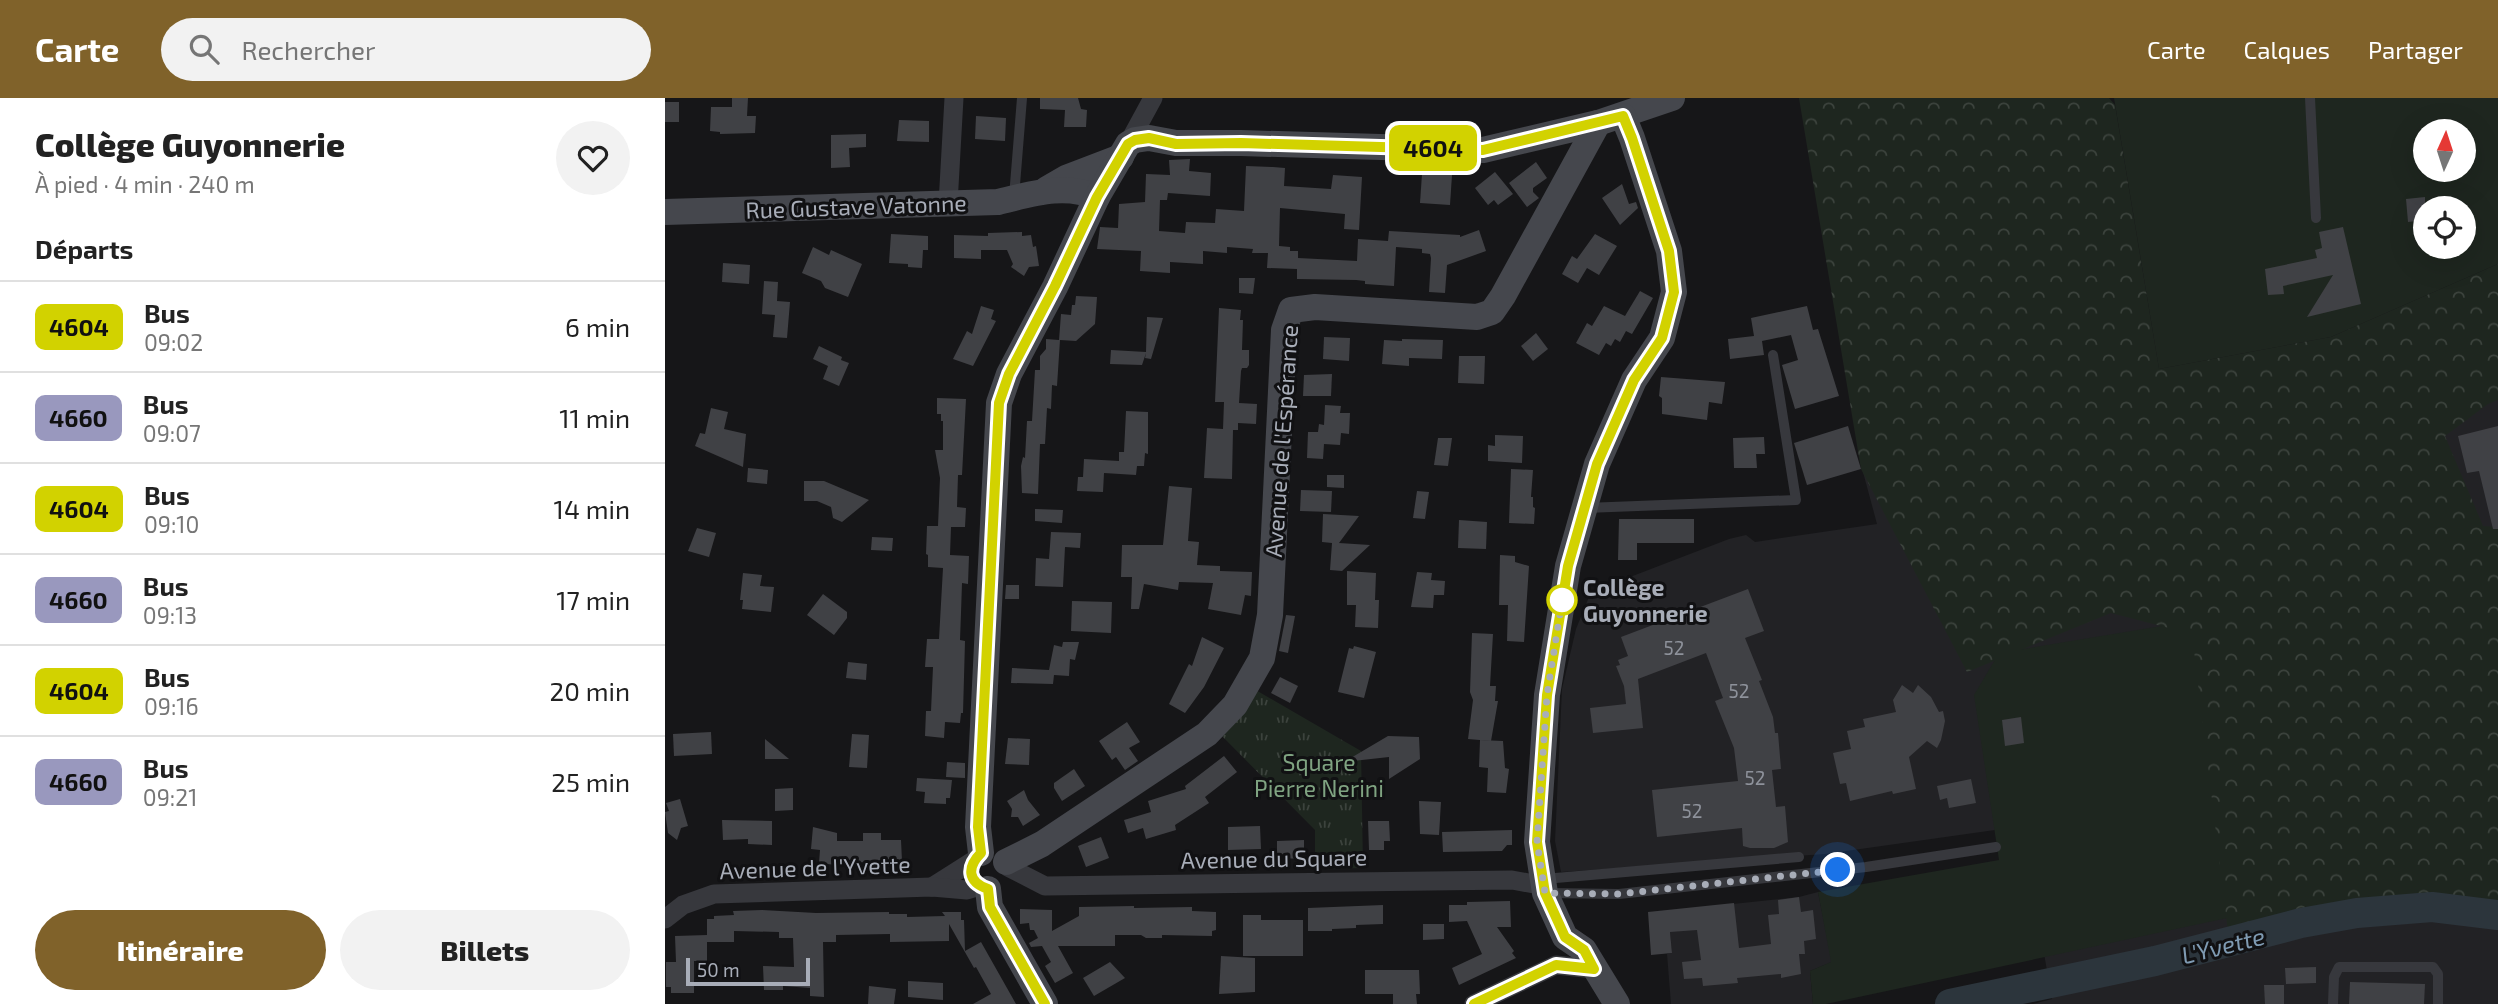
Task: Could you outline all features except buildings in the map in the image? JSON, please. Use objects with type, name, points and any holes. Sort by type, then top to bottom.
[{"type":"street","points":[[948,204],[954,98]]},
{"type":"street","points":[[1045,1004],[990,907],[984,888],[973,880],[970,870],[977,857],[999,403],[1009,374],[1097,197],[1121,156],[1159,133],[1153,98]]},
{"type":"street","name":"Rue Gustave Vatonne","points":[[1046,190],[1066,178],[1121,156],[1140,153],[1159,133],[1241,143],[1483,150],[1610,119],[1672,98]]},
{"type":"street","points":[[1610,119],[1632,138],[1669,251],[1674,292],[1662,338],[1634,380],[1597,464],[1568,566],[1547,695],[1537,842],[1545,886],[1565,937],[1584,950],[1617,1004]]},
{"type":"street","name":"Avenue de l'Espérance","points":[[1007,864],[1042,844],[1206,734],[1235,705],[1262,658],[1270,615],[1284,330],[1291,310],[1315,307],[1477,317],[1492,312],[1610,119]]},
{"type":"street","name":"Rue Gustave Vatonne","points":[[665,212],[997,202],[1046,190],[1081,191],[1097,197]]},
{"type":"street","points":[[977,857],[991,851],[1000,854],[1007,864],[1003,883],[984,888]]},
{"type":"street","name":"Avenue de l'Yvette","points":[[932,887],[977,857]]},
{"type":"street","name":"Avenue du Square","points":[[1007,864],[1045,886],[1512,880],[1545,886]]},
{"type":"street","name":"Avenue de l'Yvette","points":[[665,919],[683,905],[714,894],[932,887],[967,890],[984,888]]},
{"type":"street","points":[[1556,965],[1565,937]]},
{"type":"street","points":[[1474,1004],[1556,965],[1594,969]]},
{"type":"lane","points":[[1014,198],[1022,98]]},
{"type":"lane","points":[[2310,98],[2316,218]]},
{"type":"lane","points":[[1585,508],[1796,500],[1773,355]]},
{"type":"lane","points":[[1545,886],[1619,894],[1866,867],[1996,847]]},
{"type":"lane","points":[[1545,886],[1800,857]]},
{"type":"lane","points":[[2333,1004],[2333,977],[2339,967],[2433,967],[2438,974],[2438,1004]]},
{"type":"shaded area","points":[[2498,337],[2498,1004],[2033,1004],[2052,999],[2027,857],[1995,830],[1825,854],[1561,872],[1555,841],[1562,689],[1576,629],[1591,592],[1729,539],[1746,535],[1755,542],[1877,524],[1863,472]]},
{"type":"shaded area","points":[[1818,892],[1832,962],[1810,971],[1813,1004],[1671,1004],[1667,954],[1672,953],[1670,932],[1676,910],[1799,897]]},
{"type":"green space","points":[[1799,98],[2109,98],[2115,105],[2159,369],[2331,337],[2498,264],[2498,400],[2488,404],[2445,436],[2483,526],[2498,527],[2498,908],[2441,901],[2331,910],[2228,932],[2192,634],[2111,613],[1967,672],[1861,469]]},
{"type":"green space","points":[[2114,98],[2498,98],[2498,264],[2331,337],[2159,369]]},
{"type":"green space","points":[[2192,621],[2232,917],[1826,1004],[1813,1004],[1810,971],[1831,962],[1818,892],[1999,860],[1974,695],[1999,653]]},
{"type":"green space","name":"Square Pierre Nerini","points":[[1254,689],[1361,751],[1363,868],[1315,869],[1315,830],[1220,734]]},
{"type":"waterway","name":"L'Yvette","points":[[1950,1004],[2155,961],[2301,923],[2357,913],[2432,907],[2498,915]]},
{"type":"bus line","name":"4604","points":[[1045,1004],[990,907],[988,889],[973,880],[970,870],[973,861],[981,853],[978,827],[999,403],[1009,374],[1097,197],[1128,144],[1135,140],[1157,138],[1176,144],[1241,143],[1483,150],[1623,116],[1669,251],[1674,292],[1662,338],[1634,380],[1597,464],[1568,566],[1549,671],[1537,842],[1545,893],[1565,937],[1584,950],[1594,969],[1556,965],[1474,1004]]},
{"type":"place","name":"Collège Guyonnerie","points":[[1562,600]]},
{"type":"route","points":[[1562,600],[1563,595],[1549,671],[1537,842],[1545,893],[1619,894],[1838,870]]}]
